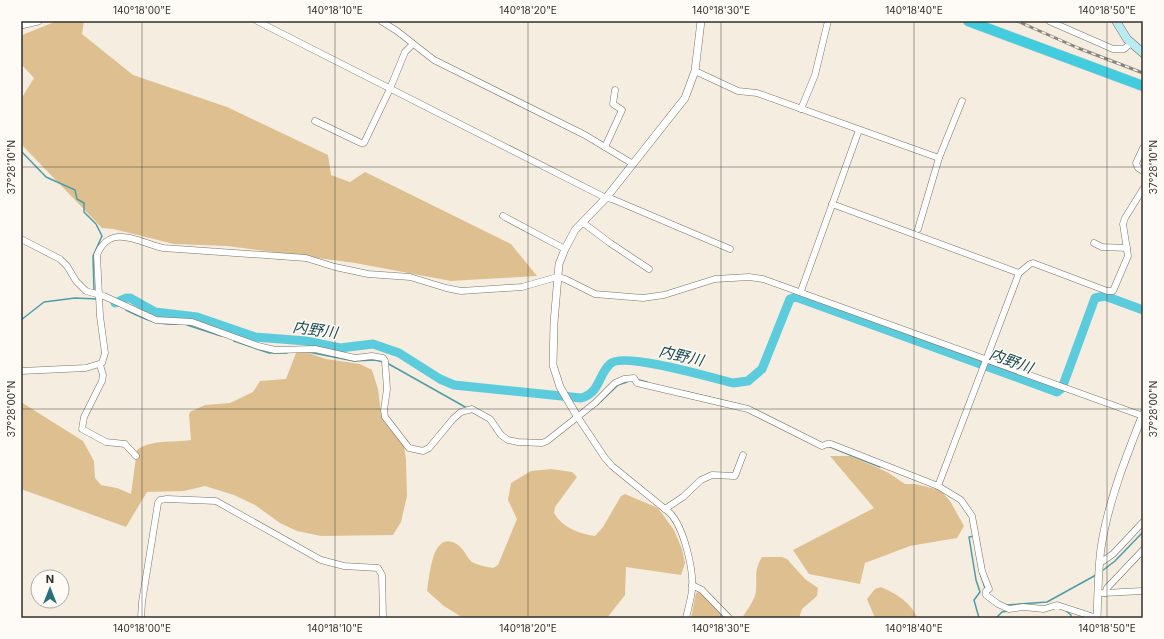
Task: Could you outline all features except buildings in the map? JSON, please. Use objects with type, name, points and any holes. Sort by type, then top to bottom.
[{"type":"highway","points":[[968,21],[1143,86]]},
{"type":"main road","points":[[1116,21],[1131,43],[1143,53]]},
{"type":"street","points":[[21,25],[38,21]]},
{"type":"street","points":[[257,21],[606,198],[612,199],[730,249]]},
{"type":"street","points":[[381,21],[397,31],[434,60],[606,147],[633,164]]},
{"type":"street","points":[[686,618],[692,585],[688,553],[681,528],[675,519],[665,509],[608,462],[577,416],[560,387],[553,365],[552,351],[557,277],[565,249],[575,230],[606,198],[685,98],[695,71],[701,21]]},
{"type":"street","points":[[801,109],[815,75],[828,21]]},
{"type":"street","points":[[1049,21],[1113,49],[1124,49],[1131,43]]},
{"type":"street","points":[[315,120],[361,143],[364,143],[405,52],[413,44]]},
{"type":"street","points":[[695,71],[738,91],[757,93],[940,158]]},
{"type":"street","points":[[606,147],[622,110],[613,104],[615,90]]},
{"type":"street","points":[[918,229],[940,158],[962,101]]},
{"type":"street","points":[[801,291],[859,130]]},
{"type":"street","points":[[1143,148],[1136,162],[1138,168],[1143,171]]},
{"type":"street","points":[[938,486],[985,358],[1019,273],[1030,264],[1033,264],[1112,292],[1116,288],[1128,256],[1123,224],[1125,218],[1143,189]]},
{"type":"street","points":[[832,204],[1019,273]]},
{"type":"street","points":[[503,216],[565,249]]},
{"type":"street","points":[[582,222],[649,269]]},
{"type":"street","points":[[21,239],[60,259],[67,266],[76,281],[86,291],[99,294],[156,320],[192,322],[269,348],[315,349],[355,358],[372,356],[383,358],[385,361],[387,389],[384,410],[385,417],[409,448],[418,451],[429,448],[453,419],[461,412],[472,409],[490,419],[504,438],[518,442],[547,441],[599,399],[615,383],[624,379],[634,378],[637,383],[748,409],[822,446],[829,444],[938,486],[965,504],[972,516],[982,571],[989,588],[986,593],[987,597],[1009,608],[1023,607],[1044,609],[1057,605],[1097,618],[1102,594],[1100,563],[1111,504],[1143,415],[801,291],[763,279],[749,277],[715,279],[656,297],[610,297],[594,294],[565,279],[557,277],[522,287],[461,291],[410,277],[368,274],[335,267],[306,258],[163,248],[142,240],[121,237],[115,237],[107,242],[99,252],[97,271],[99,294],[105,353],[104,360],[100,365],[86,368],[21,371]]},
{"type":"street","points":[[1094,243],[1102,247],[1127,248]]},
{"type":"street","points":[[100,365],[103,375],[102,381],[84,417],[82,429],[106,442],[125,444],[136,456]]},
{"type":"street","points":[[665,509],[683,497],[701,480],[712,476],[735,476],[743,455]]},
{"type":"street","points":[[141,618],[142,598],[158,503],[160,500],[167,499],[216,501],[321,560],[344,566],[378,568],[382,575],[383,618]]},
{"type":"street","points":[[1100,563],[1113,554],[1143,522]]},
{"type":"street","points":[[1102,594],[1143,550]]},
{"type":"street","points":[[692,585],[702,590],[729,618]]},
{"type":"street","points":[[1102,594],[1143,591]]},
{"type":"shaded area","points":[[57,21],[84,21],[82,34],[133,75],[227,107],[328,155],[331,175],[350,182],[365,172],[511,244],[537,276],[451,281],[355,263],[227,246],[174,244],[113,229],[102,228],[21,144],[21,99],[34,78],[21,64],[22,35]]},
{"type":"shaded area","points":[[305,352],[326,359],[360,364],[372,370],[378,389],[381,413],[385,423],[404,446],[406,460],[407,496],[401,522],[393,535],[321,536],[297,531],[280,523],[255,505],[234,495],[205,486],[184,491],[147,492],[126,527],[21,489],[21,402],[83,441],[94,461],[95,478],[101,485],[117,488],[131,494],[137,450],[149,444],[191,440],[190,412],[205,405],[230,403],[253,392],[260,381],[286,379],[296,353]]},
{"type":"shaded area","points":[[830,456],[851,456],[887,472],[905,484],[915,484],[940,490],[950,501],[964,526],[957,538],[910,546],[865,563],[860,584],[809,574],[793,550],[874,508]]},
{"type":"shaded area","points":[[551,469],[572,472],[577,477],[555,507],[554,513],[566,526],[577,532],[595,536],[603,527],[621,496],[625,494],[658,508],[674,530],[682,549],[685,563],[681,575],[626,567],[625,595],[607,618],[463,618],[444,606],[427,591],[434,556],[438,548],[443,543],[449,541],[458,545],[474,563],[493,568],[498,565],[517,519],[508,500],[511,483],[531,471]]},
{"type":"shaded area","points":[[762,557],[782,557],[787,559],[805,579],[818,588],[817,596],[802,609],[799,618],[742,618],[756,594],[756,574]]},
{"type":"shaded area","points":[[881,587],[897,595],[907,603],[917,618],[875,618],[867,599],[875,589]]},
{"type":"shaded area","points":[[699,592],[729,618],[691,618],[696,593]]},
{"type":"waterway","points":[[21,151],[46,177],[75,190],[77,199],[84,203],[84,212],[96,224],[102,236],[93,256],[94,291]]},
{"type":"waterway","name":"内野川","points":[[115,303],[126,298],[130,298],[155,312],[197,317],[255,337],[306,341],[340,348],[373,344],[399,353],[440,379],[454,385],[581,398],[592,392],[606,368],[610,364],[618,361],[649,363],[688,371],[733,383],[748,381],[762,369],[790,299],[796,297],[1057,392],[1062,388],[1095,298],[1105,296],[1143,310]]},
{"type":"waterway","points":[[21,320],[44,302],[75,298],[97,299]]},
{"type":"waterway","points":[[126,310],[151,321],[163,324],[177,324]]},
{"type":"waterway","points":[[187,325],[221,336]]},
{"type":"waterway","points":[[234,341],[269,353],[287,353]]},
{"type":"waterway","points":[[308,352],[354,361],[375,360],[383,362]]},
{"type":"waterway","points":[[387,363],[467,408]]},
{"type":"waterway","points":[[639,380],[647,382]]},
{"type":"waterway","points":[[597,405],[618,385],[627,382]]},
{"type":"waterway","points":[[683,391],[742,405]]},
{"type":"waterway","points":[[828,446],[880,467]]},
{"type":"waterway","points":[[1102,571],[1115,561],[1143,532]]},
{"type":"waterway","points":[[974,536],[969,537],[976,580],[980,592],[974,600],[979,618]]},
{"type":"waterway","points":[[980,573],[985,588]]},
{"type":"waterway","points":[[1007,605],[1047,602],[1096,575]]},
{"type":"waterway","points":[[996,618],[1002,612],[1008,611]]},
{"type":"waterway","points":[[1066,611],[1071,615],[1071,618]]},
{"type":"railway","points":[[1017,21],[1078,48],[1143,73]]}]
